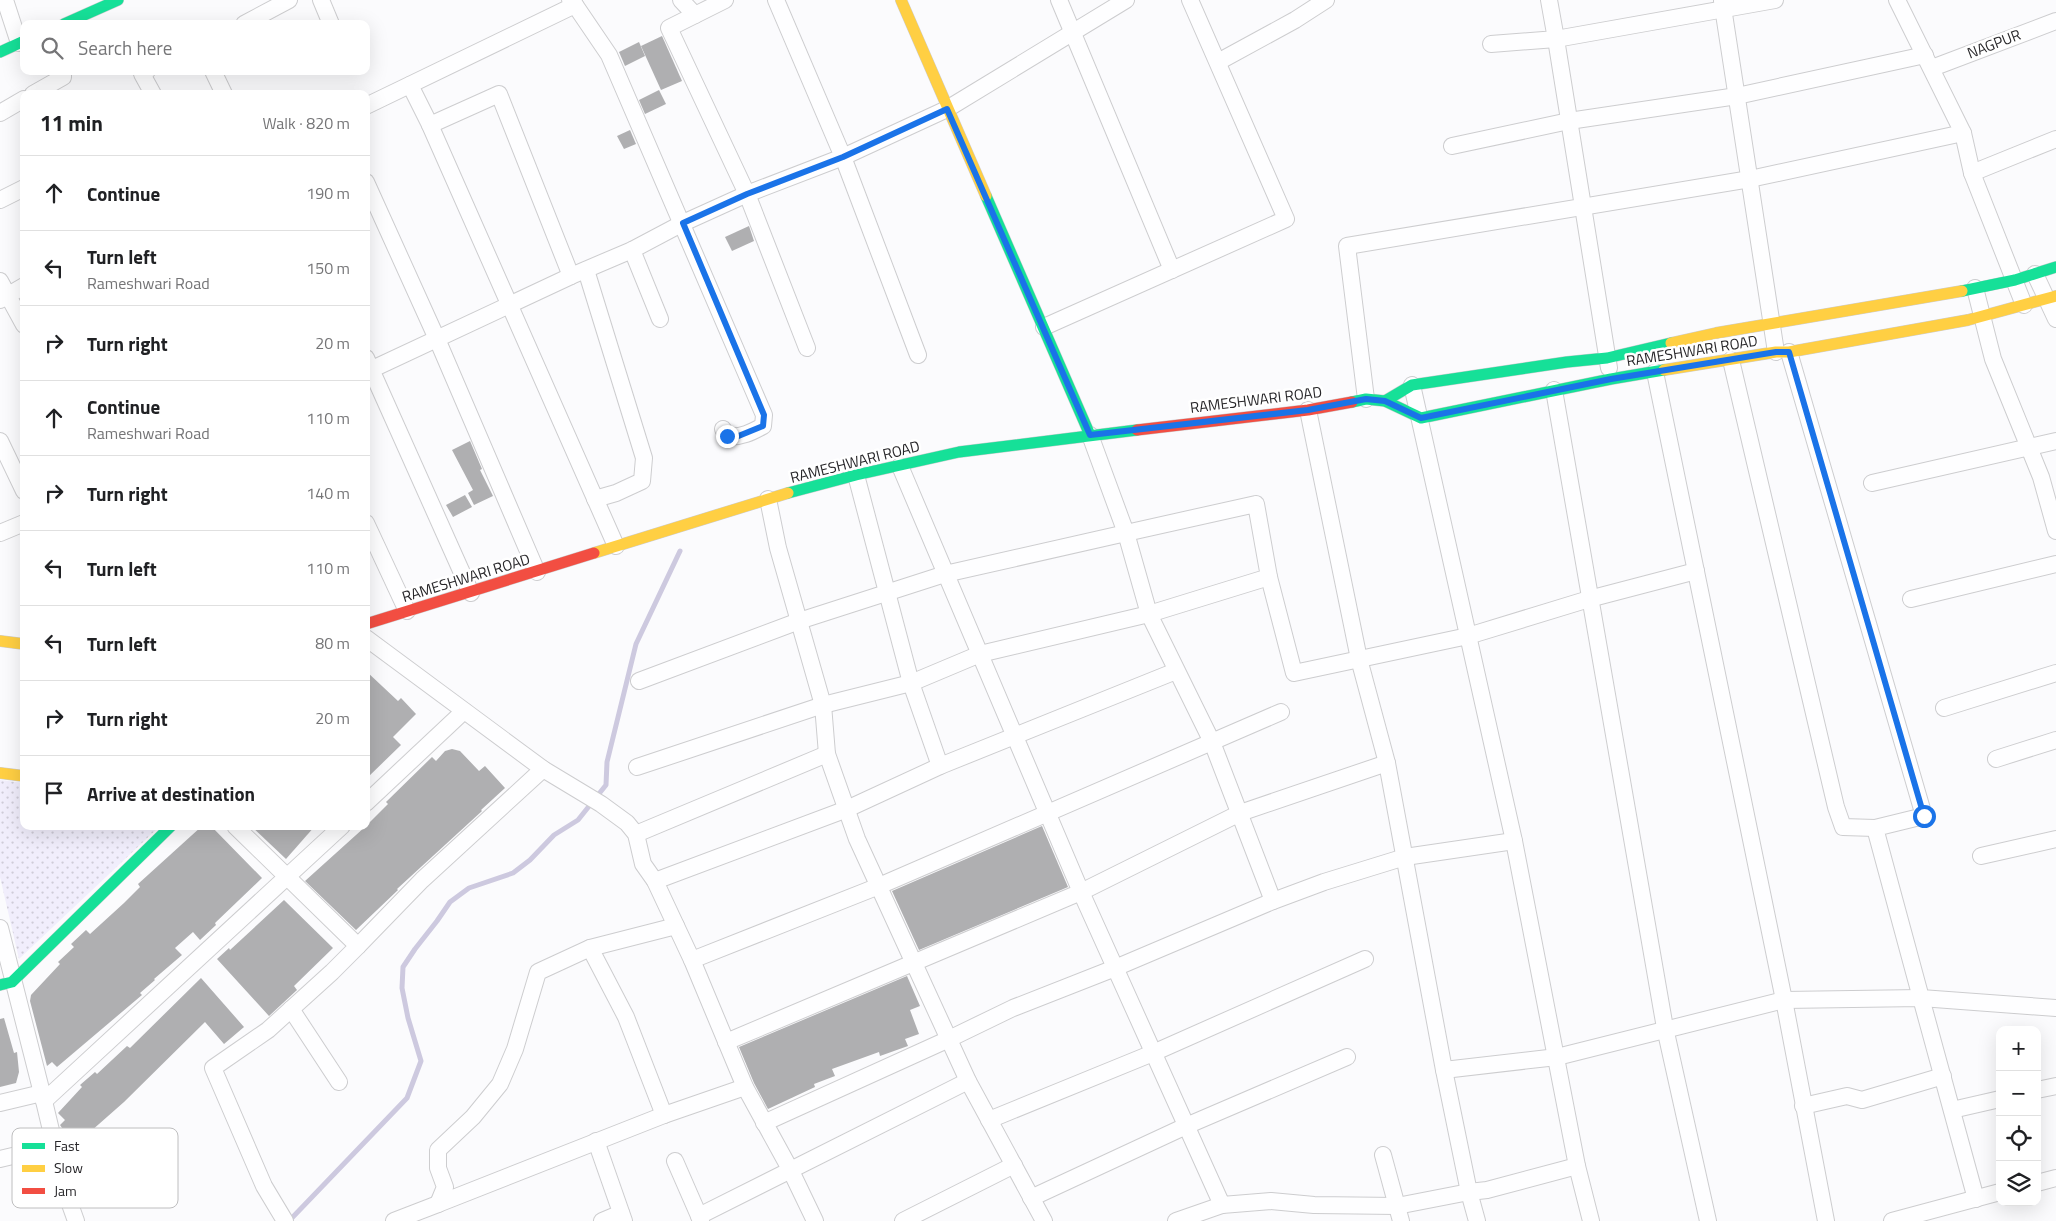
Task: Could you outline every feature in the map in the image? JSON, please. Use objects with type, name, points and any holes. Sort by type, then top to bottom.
[{"type":"main road","points":[[73,20],[116,0]]},
{"type":"main road","points":[[901,0],[1090,435]]},
{"type":"main road","points":[[0,52],[20,43]]},
{"type":"main road","points":[[1385,401],[1412,385],[1608,358],[1716,333],[1859,311],[2015,280],[2056,267]]},
{"type":"main road","name":"RAMESHWARI ROAD","points":[[370,627],[407,611],[471,593],[768,499],[856,475],[959,452],[1308,410],[1366,399],[1385,401],[1421,418],[1611,379],[1782,352],[1982,316],[2051,298]]},
{"type":"main road","points":[[0,641],[20,644]]},
{"type":"main road","points":[[0,773],[20,776]]},
{"type":"main road","points":[[6,984],[167,830]]},
{"type":"street","points":[[5,0],[20,37]]},
{"type":"street","points":[[252,20],[289,0]]},
{"type":"street","points":[[322,0],[330,20]]},
{"type":"street","points":[[681,0],[695,15]]},
{"type":"street","points":[[725,0],[668,28],[747,194],[807,348]]},
{"type":"street","points":[[776,0],[843,157],[918,356]]},
{"type":"street","points":[[1059,0],[1172,270]]},
{"type":"street","points":[[370,366],[437,339],[509,304],[632,250],[683,223],[747,194],[843,157],[947,109],[1126,0]]},
{"type":"street","points":[[1044,327],[1286,219],[1190,0]]},
{"type":"street","points":[[1218,62],[1295,20],[1326,0]]},
{"type":"street","points":[[1549,0],[1611,379]]},
{"type":"street","points":[[1492,44],[1556,39],[1723,5],[1774,0]]},
{"type":"street","points":[[1897,0],[1963,133],[1972,173],[2024,305]]},
{"type":"street","points":[[370,104],[573,3],[609,55],[683,223],[764,415],[763,426],[749,433],[736,437],[727,436],[723,429]]},
{"type":"street","points":[[1723,5],[1771,324],[1782,352],[1924,816],[1875,828],[1843,827],[1836,807],[1731,360]]},
{"type":"street","name":"NAGPUR","points":[[1452,146],[1570,121],[1737,96],[1928,61],[2056,21]]},
{"type":"street","points":[[40,90],[63,77],[63,75]]},
{"type":"street","points":[[143,75],[151,90]]},
{"type":"street","points":[[215,75],[222,90]]},
{"type":"street","points":[[410,85],[430,125],[616,546]]},
{"type":"street","points":[[430,125],[499,94],[579,273],[644,458],[642,482],[616,493],[595,499]]},
{"type":"street","points":[[0,113],[20,101]]},
{"type":"street","points":[[1366,399],[1347,246],[1750,179],[1963,133]]},
{"type":"street","points":[[1972,173],[2056,139]]},
{"type":"street","points":[[0,200],[20,190]]},
{"type":"street","points":[[370,191],[437,339],[537,572]]},
{"type":"street","points":[[632,250],[660,319]]},
{"type":"street","points":[[2035,274],[2051,298],[2056,319]]},
{"type":"street","points":[[0,281],[4,298],[20,320]]},
{"type":"street","points":[[4,298],[20,288]]},
{"type":"street","points":[[1974,288],[1993,359],[2041,477],[2056,531]]},
{"type":"street","points":[[370,371],[471,593]]},
{"type":"street","points":[[1655,372],[1784,1000],[1826,1221]]},
{"type":"street","points":[[1412,385],[1421,418],[1514,841],[1577,1166],[1591,1221]]},
{"type":"street","points":[[1554,390],[1665,1028],[1708,1221]]},
{"type":"street","points":[[1308,410],[1359,660],[1387,763],[1444,1070],[1469,1192],[1477,1221]]},
{"type":"street","points":[[1090,435],[1126,533],[1149,614],[1212,742],[1273,901]]},
{"type":"street","points":[[0,441],[20,483]]},
{"type":"street","points":[[1872,483],[2056,441]]},
{"type":"street","points":[[900,466],[1046,813],[1222,1206]]},
{"type":"street","points":[[856,475],[911,684],[940,766]]},
{"type":"street","points":[[768,499],[778,548],[823,705],[827,754],[857,839],[968,1081],[1044,1221]]},
{"type":"street","points":[[639,681],[799,621],[887,591],[945,574],[1256,504],[1269,577],[1294,673],[1468,636],[1696,571]]},
{"type":"street","points":[[0,533],[20,525]]},
{"type":"street","points":[[370,532],[407,611]]},
{"type":"street","points":[[1911,599],[2056,564]]},
{"type":"street","points":[[637,767],[823,705],[911,684],[980,654],[1149,614],[1269,577]]},
{"type":"street","points":[[370,630],[464,711],[543,769],[601,804],[627,823],[636,834],[643,864],[654,881],[692,960],[746,1087],[791,1171],[815,1221]]},
{"type":"street","points":[[654,881],[847,809],[940,766],[1176,672]]},
{"type":"street","points":[[1944,708],[2056,673]]},
{"type":"street","points":[[370,799],[464,711]]},
{"type":"street","points":[[692,960],[879,886],[1281,712]]},
{"type":"street","points":[[1996,759],[2056,740]]},
{"type":"street","points":[[636,834],[827,754]]},
{"type":"street","points":[[726,1042],[1081,892],[1240,813],[1387,763]]},
{"type":"street","points":[[284,1219],[264,1186],[213,1068],[268,1030],[358,946],[422,880],[543,769]]},
{"type":"street","points":[[1875,828],[1976,1198]]},
{"type":"street","points":[[239,830],[358,946]]},
{"type":"street","points":[[0,1103],[43,1097],[338,830]]},
{"type":"street","points":[[1982,856],[2056,839]]},
{"type":"street","points":[[764,1123],[1013,1008],[1115,968],[1273,901],[1324,882],[1404,857],[1514,841]]},
{"type":"street","points":[[438,1204],[445,1187],[438,1168],[438,1150],[473,1117],[500,1084],[515,1049],[538,972],[590,948],[676,926]]},
{"type":"street","points":[[0,928],[6,984],[43,1097],[51,1128]]},
{"type":"street","points":[[590,948],[626,1017],[664,1115]]},
{"type":"street","points":[[989,1120],[1152,1053],[1365,959]]},
{"type":"street","points":[[1444,1070],[1557,1057],[1665,1028],[1784,1000],[1921,998],[2056,1008]]},
{"type":"street","points":[[291,1009],[339,1082]]},
{"type":"street","points":[[1031,1198],[1186,1126],[1347,1057]]},
{"type":"street","points":[[1803,1106],[1847,1096],[1862,1100],[1943,1076]]},
{"type":"street","points":[[675,1161],[700,1219],[968,1081]]},
{"type":"street","points":[[2041,1089],[2056,1086]]},
{"type":"street","points":[[394,1221],[664,1115],[746,1087]]},
{"type":"street","points":[[1952,1110],[1996,1100]]},
{"type":"street","points":[[596,1141],[622,1217],[602,1221]]},
{"type":"street","points":[[1383,1155],[1399,1214]]},
{"type":"street","points":[[903,1221],[1014,1165]]},
{"type":"street","points":[[1176,1221],[1222,1206],[1271,1201],[1399,1214],[1469,1192],[1487,1190],[1577,1166]]},
{"type":"street","points":[[2041,1182],[2056,1178]]},
{"type":"street","points":[[1892,1221],[1996,1193]]},
{"type":"street","points":[[71,1208],[76,1221]]},
{"type":"shaded area","points":[[0,780],[20,782],[20,830],[156,830],[19,959],[0,877]]},
{"type":"building","points":[[662,36],[682,81],[661,90],[641,46]]},
{"type":"building","points":[[639,42],[645,56],[625,66],[619,52]]},
{"type":"building","points":[[659,90],[666,104],[645,114],[639,100]]},
{"type":"building","points":[[630,130],[636,144],[624,149],[617,136]]},
{"type":"building","points":[[749,226],[754,241],[732,251],[725,237]]},
{"type":"building","points":[[470,441],[482,469],[480,470],[493,496],[474,505],[468,493],[473,490],[452,450]]},
{"type":"building","points":[[465,495],[472,507],[453,517],[446,505]]},
{"type":"building","points":[[370,675],[398,701],[401,698],[416,714],[393,737],[401,745],[370,775]]},
{"type":"building","points":[[452,749],[460,751],[479,771],[485,766],[505,788],[356,930],[305,881],[362,830],[370,830],[370,822],[388,804],[386,802],[432,757],[436,761],[445,751]]},
{"type":"building","points":[[1042,826],[1068,887],[919,950],[892,891]]},
{"type":"building","points":[[198,830],[215,830],[262,878],[200,940],[193,932],[175,948],[182,955],[140,993],[142,995],[57,1067],[52,1062],[47,1066],[30,1001],[31,995],[60,964],[58,962],[74,947],[71,944],[86,930],[90,934],[140,887],[138,884]]},
{"type":"building","points":[[255,830],[311,830],[286,859]]},
{"type":"building","points":[[284,900],[333,948],[294,986],[297,990],[269,1016],[217,959],[229,948],[230,950]]},
{"type":"building","points":[[907,976],[920,1006],[910,1010],[919,1034],[905,1039],[908,1046],[880,1056],[879,1052],[832,1069],[835,1076],[814,1084],[815,1087],[768,1109],[754,1083],[739,1047]]},
{"type":"building","points":[[201,978],[244,1027],[224,1044],[205,1022],[124,1102],[94,1128],[62,1128],[60,1125],[65,1120],[58,1113],[82,1087],[80,1085],[95,1072],[97,1074],[127,1046],[130,1048]]},
{"type":"building","points":[[4,1018],[14,1053],[17,1052],[19,1072],[16,1083],[0,1087],[0,1019]]},
{"type":"waterway","points":[[289,1221],[407,1098],[421,1061],[408,1018],[402,988],[403,967],[415,949],[450,902],[469,888],[513,873],[530,860],[554,835],[578,820],[606,785],[607,762],[636,644],[680,551]]},
{"type":"traffic: fast","points":[[73,20],[118,0]]},
{"type":"traffic: fast","points":[[0,52],[20,43]]},
{"type":"traffic: fast","points":[[986,196],[1090,435]]},
{"type":"traffic: fast","points":[[1962,291],[2015,280],[2056,267]]},
{"type":"traffic: fast","points":[[1385,401],[1412,385],[1567,362],[1607,358],[1671,343]]},
{"type":"traffic: fast","points":[[1352,402],[1366,399],[1385,401],[1421,418],[1664,370]]},
{"type":"traffic: fast","points":[[788,493],[856,475],[959,452],[1137,430]]},
{"type":"traffic: fast","points":[[0,985],[12,982],[167,830]]},
{"type":"traffic: slow","points":[[901,0],[986,196]]},
{"type":"traffic: slow","points":[[1671,343],[1716,333],[1962,291]]},
{"type":"traffic: slow","points":[[1664,370],[1776,352],[1789,352],[1968,320],[2056,296]]},
{"type":"traffic: slow","points":[[594,553],[788,493]]},
{"type":"traffic: slow","points":[[0,641],[20,644]]},
{"type":"traffic: slow","points":[[0,773],[20,776]]},
{"type":"traffic: jam","points":[[1137,430],[1308,410],[1352,402]]},
{"type":"traffic: jam","points":[[370,623],[594,553]]},
{"type":"route","points":[[727,436],[736,437],[763,426],[764,415],[683,223],[747,194],[843,157],[947,109],[1090,435],[1308,410],[1366,399],[1385,401],[1421,418],[1611,379],[1776,352],[1789,352],[1924,816]]}]
